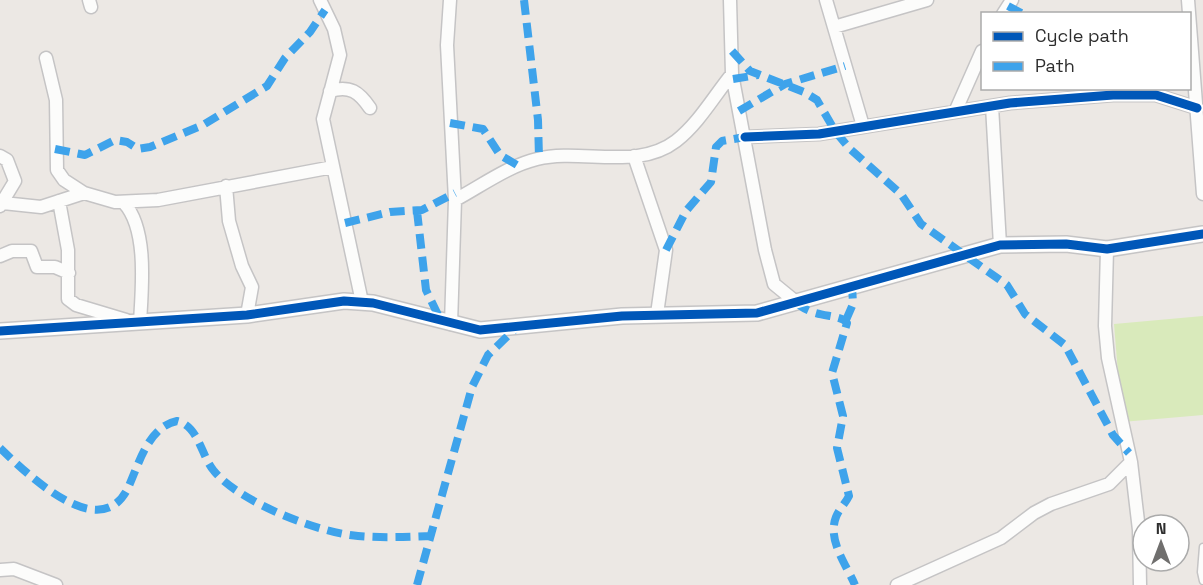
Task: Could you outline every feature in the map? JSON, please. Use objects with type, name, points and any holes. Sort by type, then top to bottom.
[{"type":"street","points":[[320,0],[339,43],[339,65],[323,119],[362,302]]},
{"type":"street","points":[[450,0],[447,45],[455,200],[451,324]]},
{"type":"street","points":[[730,0],[732,74],[770,273],[782,293],[796,302]]},
{"type":"street","points":[[826,0],[863,126]]},
{"type":"street","points":[[834,27],[927,0]]},
{"type":"street","points":[[1191,44],[1203,194]]},
{"type":"street","points":[[955,112],[981,53]]},
{"type":"street","points":[[46,58],[56,100],[57,170],[64,180],[84,194],[124,203],[158,200],[333,167]]},
{"type":"street","points":[[455,200],[517,165],[539,158],[634,156],[656,152],[676,141],[693,124],[732,74]]},
{"type":"street","points":[[330,91],[342,88],[354,90],[370,108]]},
{"type":"street","points":[[745,137],[819,134],[992,106],[1059,98],[1156,95],[1197,108]]},
{"type":"street","points":[[992,106],[1000,245]]},
{"type":"street","points":[[0,156],[7,160],[15,181],[2,205],[41,207],[84,194]]},
{"type":"street","points":[[634,156],[666,250],[657,314]]},
{"type":"street","points":[[226,186],[229,221],[242,266],[252,287],[247,315]]},
{"type":"street","points":[[59,201],[68,250],[70,302],[137,322]]},
{"type":"street","points":[[124,203],[135,216],[140,245],[137,322]]},
{"type":"street","points":[[0,332],[247,315],[328,303],[362,302],[480,330],[573,319],[657,314],[708,316],[757,313],[1000,245],[1066,244],[1107,249],[1203,234]]},
{"type":"street","points":[[1107,249],[1105,326],[1108,358],[1131,462],[1139,530],[1140,585]]},
{"type":"street","points":[[0,256],[12,251],[31,251],[37,267],[55,267],[69,273]]},
{"type":"street","points":[[897,585],[1001,538],[1034,513],[1051,504],[1109,484],[1131,462]]},
{"type":"street","points":[[0,570],[14,569],[56,585]]},
{"type":"lane","points":[[1203,547],[1203,581]]},
{"type":"green space","points":[[1203,316],[1203,415],[1122,422],[1114,324]]},
{"type":"marked path","points":[[524,0],[538,120],[539,158]]},
{"type":"marked path","points":[[1008,6],[1019,12]]},
{"type":"marked path","points":[[55,149],[85,155],[115,140],[127,142],[138,149],[150,147],[203,125],[267,86],[285,58],[310,32],[325,10]]},
{"type":"marked path","points":[[732,51],[750,71],[804,92],[817,100],[835,131],[850,149],[901,194],[921,224],[1007,285],[1025,314],[1065,345],[1113,435],[1129,453]]},
{"type":"marked path","points":[[739,111],[785,84],[845,66]]},
{"type":"marked path","points":[[733,79],[758,75]]},
{"type":"marked path","points":[[450,123],[483,129],[500,155],[517,165]]},
{"type":"marked path","points":[[666,250],[686,211],[711,182],[716,147],[722,141],[745,137]]},
{"type":"marked path","points":[[345,223],[390,212],[422,210],[455,193]]},
{"type":"marked path","points":[[417,211],[426,290],[440,319]]},
{"type":"marked path","points":[[846,320],[853,304],[852,285]]},
{"type":"marked path","points":[[796,302],[810,311],[839,318],[847,323],[832,373],[843,416],[837,448],[849,496],[836,517],[834,534],[839,552],[855,585]]},
{"type":"marked path","points":[[417,585],[472,387],[488,355],[515,329]]},
{"type":"marked path","points":[[0,448],[27,473],[63,499],[82,507],[100,510],[115,504],[128,488],[152,439],[167,425],[177,421],[184,424],[195,435],[210,465],[226,483],[281,514],[342,534],[385,537],[432,536]]},
{"type":"cycle path","points":[[745,137],[819,134],[1010,103],[1113,95],[1156,95],[1197,108]]},
{"type":"cycle path","points":[[0,331],[247,315],[344,301],[373,303],[480,330],[622,316],[757,313],[1000,245],[1066,244],[1107,249],[1203,234]]}]
